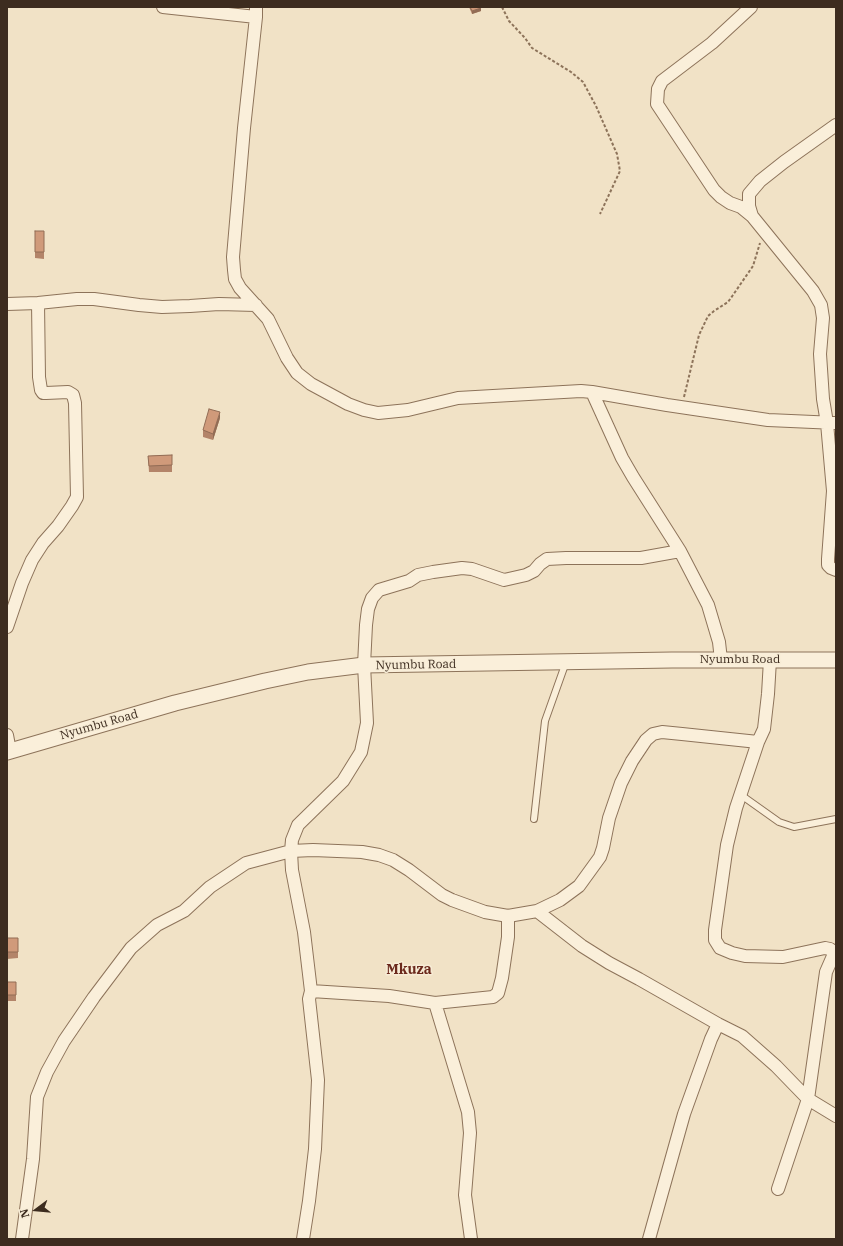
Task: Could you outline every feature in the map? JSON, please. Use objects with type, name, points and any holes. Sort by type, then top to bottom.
[{"type":"street","points":[[163,7],[256,12],[233,257],[236,279],[240,288],[268,319],[287,358],[297,373],[311,384],[348,404],[364,410],[378,412],[408,410],[458,398],[581,391],[768,420],[832,423]]},
{"type":"street","points":[[751,7],[712,43],[662,81],[658,89],[657,104],[714,190],[721,197],[742,207],[752,216],[813,291],[821,305],[823,318],[820,348],[824,399],[832,423],[833,491],[828,565],[836,570]]},
{"type":"street","points":[[752,216],[749,206],[749,194],[760,181],[836,125]]},
{"type":"street","points":[[7,304],[94,299],[138,305],[162,306],[219,304],[256,305]]},
{"type":"street","points":[[7,627],[22,583],[32,560],[77,498],[75,403],[73,395],[68,392],[43,393],[41,390],[39,377],[38,303]]},
{"type":"street","points":[[592,392],[622,458],[680,551],[708,605],[719,642],[721,660]]},
{"type":"street","points":[[303,1239],[314,1156],[318,1080],[309,999],[310,991],[304,932],[292,870],[292,840],[298,826],[342,781],[360,752],[367,723],[364,666],[366,625],[368,609],[372,598],[379,590],[409,581],[418,575],[433,572],[462,568],[472,569],[504,580],[520,577],[534,571],[547,559],[641,558],[680,551]]},
{"type":"street","name":"Nyumbu Road","points":[[9,752],[175,703],[308,672],[364,666],[721,660],[836,660]]},
{"type":"street","points":[[770,660],[764,729],[758,742],[741,795],[727,845],[715,930],[715,940],[720,948],[745,956],[782,957],[825,948],[833,951],[833,956],[826,972],[808,1099],[778,1189]]},
{"type":"street","points":[[22,1239],[33,1159],[37,1097],[47,1072],[64,1041],[94,997],[131,948],[157,925],[184,911],[210,888],[246,863],[291,851],[313,850],[362,852],[379,855],[393,860],[442,895],[485,912],[508,916],[538,911],[560,900],[579,886],[600,857],[609,818],[621,783],[632,761],[646,740],[653,734],[662,732],[758,742]]},
{"type":"street","points":[[7,735],[9,752]]},
{"type":"street","points":[[538,911],[582,946],[609,964],[742,1036],[776,1066],[808,1099],[836,1116]]},
{"type":"street","points":[[310,991],[389,996],[435,1003],[493,997],[498,992],[505,957],[508,937],[508,916]]},
{"type":"street","points":[[435,1003],[468,1112],[470,1133],[465,1194],[471,1239]]},
{"type":"street","points":[[649,1239],[684,1114],[708,1044],[718,1024]]},
{"type":"lane","points":[[534,819],[544,721],[566,662]]},
{"type":"lane","points":[[741,795],[779,822],[794,827],[836,819]]},
{"type":"path","points":[[502,7],[509,21],[532,48],[572,72],[583,82],[596,106],[617,154],[620,171],[600,214]]},
{"type":"path","points":[[681,407],[699,335],[708,316],[728,302],[753,266],[764,232]]},
{"type":"building","points":[[470,7],[481,7],[481,8],[472,11]]},
{"type":"building","points":[[35,231],[44,231],[44,252],[35,252]]},
{"type":"building","points":[[209,409],[220,412],[213,434],[203,430]]},
{"type":"building","points":[[172,455],[172,465],[149,466],[148,456]]},
{"type":"building","points":[[7,938],[18,938],[18,952],[7,952]]},
{"type":"building","points":[[7,982],[16,982],[16,995],[7,995]]},
{"type":"district","name":"Mkuza","points":[[409,970]]}]
